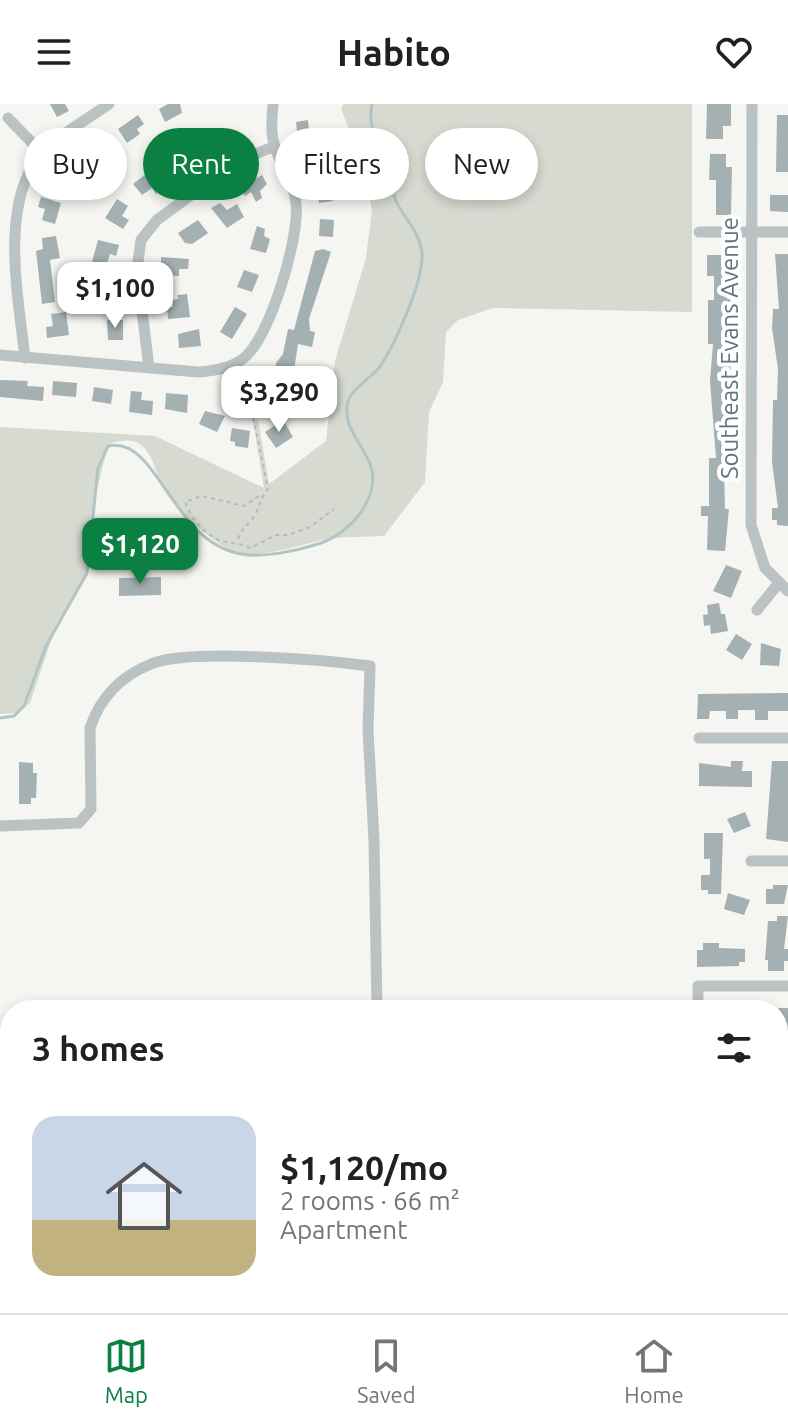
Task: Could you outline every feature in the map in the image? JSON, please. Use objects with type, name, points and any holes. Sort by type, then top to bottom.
[{"type":"street","points":[[76,128],[109,104]]},
{"type":"street","points":[[149,368],[137,269],[141,240],[157,220],[236,162],[275,146],[273,104]]},
{"type":"street","name":"Southeast Evans Avenue","points":[[752,104],[751,525],[758,555],[783,588],[757,610]]},
{"type":"street","points":[[8,118],[24,134]]},
{"type":"street","points":[[24,178],[11,218],[25,358]]},
{"type":"street","points":[[0,355],[198,372],[233,365],[244,359],[260,338],[295,228],[295,200]]},
{"type":"street","points":[[699,232],[788,232]]},
{"type":"street","points":[[233,365],[250,398]]},
{"type":"street","points":[[0,826],[79,823],[87,817],[91,809],[90,728],[94,717],[103,699],[118,684],[152,663],[173,658],[206,658],[330,661],[370,666],[368,730],[374,840],[377,1000]]},
{"type":"street","points":[[699,738],[788,738]]},
{"type":"street","points":[[751,861],[788,861]]},
{"type":"street","points":[[698,1000],[698,986],[788,986]]},
{"type":"path","points":[[250,398],[268,489],[244,506],[202,496],[185,502],[190,514],[222,541],[237,541],[250,548],[276,535],[310,527],[334,509]]},
{"type":"path","points":[[237,541],[241,530],[255,516],[259,496]]},
{"type":"shaded area","points":[[343,104],[692,104],[692,312],[493,308],[458,320],[446,332],[443,382],[429,412],[425,482],[384,536],[330,539],[257,554],[232,551],[205,533],[176,505],[141,445],[130,441],[111,443],[91,515],[87,576],[57,623],[30,703],[18,713],[0,714],[0,427],[155,436],[264,488],[253,421],[258,420],[269,484],[326,441],[335,361],[366,258],[372,210],[370,200],[409,200],[409,128],[349,128],[341,109]]},
{"type":"building","points":[[50,104],[65,104],[69,111],[57,117]]},
{"type":"building","points":[[168,104],[180,104],[182,113],[165,122],[159,109]]},
{"type":"building","points":[[707,104],[731,104],[731,126],[723,126],[723,139],[706,139]]},
{"type":"building","points":[[138,115],[144,124],[137,129],[140,134],[127,143],[127,128],[119,128]]},
{"type":"building","points":[[777,115],[788,115],[788,172],[776,172]]},
{"type":"building","points":[[308,120],[309,128],[297,128],[296,122]]},
{"type":"building","points":[[710,154],[726,154],[726,167],[732,167],[731,215],[716,215],[716,180],[709,180]]},
{"type":"building","points":[[262,175],[267,184],[260,191],[262,198],[259,200],[259,177]]},
{"type":"building","points":[[143,176],[143,194],[142,195],[133,184]]},
{"type":"building","points":[[770,195],[788,195],[788,212],[770,211]]},
{"type":"building","points":[[40,200],[61,203],[55,224],[42,220],[45,209],[38,207]]},
{"type":"building","points":[[116,200],[128,206],[122,216],[129,220],[123,229],[105,218]]},
{"type":"building","points":[[220,203],[227,210],[237,204],[244,217],[227,228],[211,208]]},
{"type":"building","points":[[320,219],[334,220],[333,237],[319,236]]},
{"type":"building","points":[[198,220],[208,233],[192,244],[185,243],[178,233]]},
{"type":"building","points":[[257,226],[265,229],[264,236],[270,239],[266,253],[250,249]]},
{"type":"building","points":[[56,236],[60,258],[50,260],[55,302],[42,304],[36,251],[43,249],[42,238]]},
{"type":"building","points":[[98,240],[119,245],[116,256],[110,254],[106,266],[92,262]]},
{"type":"building","points":[[323,249],[331,252],[309,319],[310,331],[315,332],[312,347],[298,344],[294,370],[302,371],[299,413],[283,411],[286,381],[278,380],[276,363],[283,354],[288,329],[294,330],[315,251]]},
{"type":"building","points":[[775,254],[788,254],[788,526],[777,525],[777,520],[772,520],[772,508],[778,508],[772,462],[773,400],[777,400],[778,369],[772,328],[773,309],[779,309]]},
{"type":"building","points":[[707,255],[721,255],[721,266],[730,266],[727,299],[730,299],[731,449],[730,470],[724,470],[725,509],[729,509],[725,551],[707,550],[708,516],[701,516],[701,506],[709,506],[709,458],[716,458],[710,381],[713,344],[708,344],[708,300],[714,300],[714,276],[707,276]]},
{"type":"building","points":[[161,257],[189,259],[188,269],[179,269],[179,276],[167,275],[167,270],[161,269]]},
{"type":"building","points":[[244,270],[259,275],[252,292],[237,287]]},
{"type":"building","points":[[117,280],[120,298],[106,301],[104,282]]},
{"type":"building","points":[[187,294],[190,317],[168,319],[167,307],[173,307],[172,300],[178,299],[177,295]]},
{"type":"building","points":[[235,307],[247,314],[232,339],[220,332]]},
{"type":"building","points":[[66,312],[69,335],[47,338],[46,327],[53,326],[51,314]]},
{"type":"building","points":[[107,320],[123,320],[123,340],[108,340]]},
{"type":"building","points":[[199,329],[201,346],[179,348],[178,334]]},
{"type":"building","points":[[0,380],[28,381],[27,386],[44,387],[43,401],[0,397]]},
{"type":"building","points":[[53,381],[77,383],[76,397],[52,395]]},
{"type":"building","points":[[94,387],[113,390],[111,404],[92,401]]},
{"type":"building","points":[[131,391],[142,392],[141,400],[153,401],[152,415],[129,412]]},
{"type":"building","points":[[166,393],[188,395],[187,413],[165,409]]},
{"type":"building","points":[[205,411],[225,416],[217,432],[199,424]]},
{"type":"building","points":[[283,420],[293,437],[276,448],[265,432]]},
{"type":"building","points":[[232,428],[250,431],[248,448],[235,446],[235,442],[230,441]]},
{"type":"building","points":[[726,565],[742,571],[731,598],[713,591]]},
{"type":"building","points":[[161,577],[161,595],[119,596],[119,578]]},
{"type":"building","points":[[719,603],[728,631],[711,634],[710,625],[704,626],[703,615],[708,614],[707,605]]},
{"type":"building","points":[[736,634],[752,644],[742,660],[726,650]]},
{"type":"building","points":[[761,643],[781,649],[779,666],[760,665]]},
{"type":"building","points":[[788,693],[788,711],[768,711],[768,720],[755,720],[755,710],[738,710],[738,719],[726,719],[726,711],[710,711],[709,719],[697,719],[698,694]]},
{"type":"building","points":[[731,761],[743,761],[742,771],[752,771],[752,787],[699,786],[699,763],[731,767]]},
{"type":"building","points":[[772,761],[788,761],[788,842],[766,839]]},
{"type":"building","points":[[19,762],[33,763],[33,773],[37,773],[36,798],[31,798],[31,804],[19,804]]},
{"type":"building","points":[[745,812],[751,826],[734,833],[727,819]]},
{"type":"building","points":[[704,833],[723,833],[721,894],[708,894],[708,890],[701,890],[701,875],[710,875],[710,859],[704,859]]},
{"type":"building","points":[[773,885],[788,885],[784,904],[766,904],[766,889],[773,889]]},
{"type":"building","points":[[728,893],[750,900],[744,915],[724,909]]},
{"type":"building","points":[[777,916],[788,916],[784,949],[788,949],[788,961],[784,961],[784,971],[768,971],[768,960],[765,960],[768,921],[777,921]]},
{"type":"building","points":[[703,943],[719,943],[719,948],[745,949],[745,962],[739,962],[739,966],[697,967],[697,950],[703,950]]},
{"type":"waterway","points":[[0,718],[14,716],[24,706],[46,646],[87,573],[98,468],[108,446],[125,447],[140,457],[198,531],[217,545],[241,554],[280,553],[329,540],[350,525],[366,503],[373,479],[371,467],[349,423],[347,406],[356,389],[381,365],[394,342],[419,279],[422,253],[418,238],[395,199],[394,168],[373,131],[372,104]]}]
